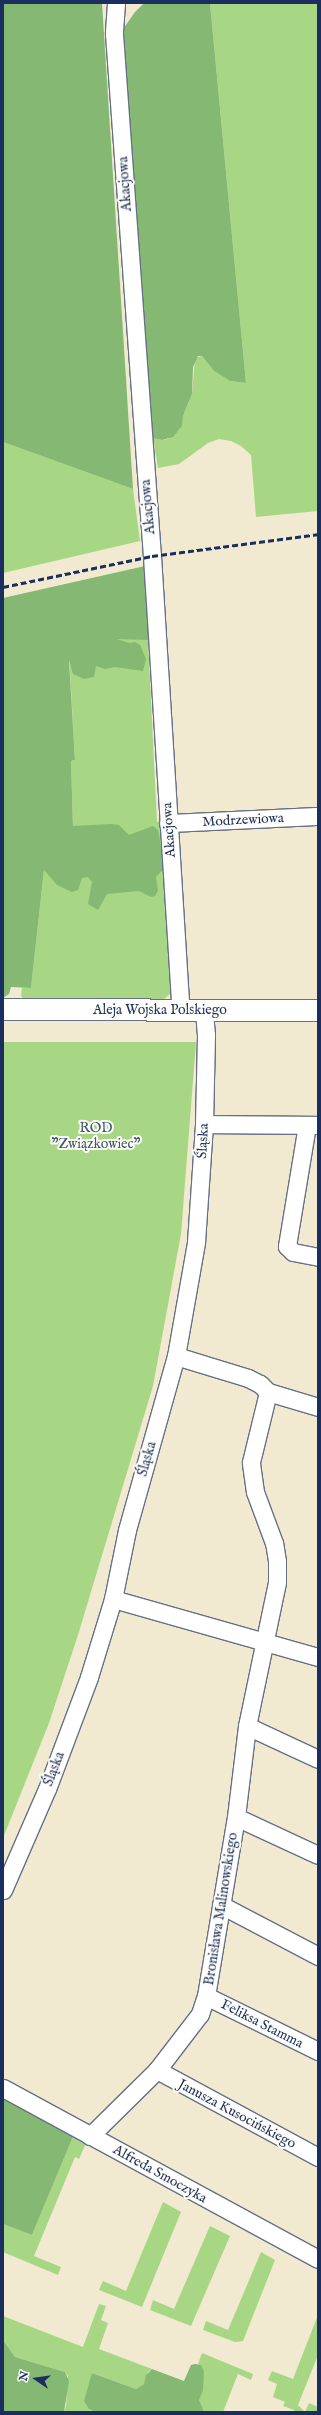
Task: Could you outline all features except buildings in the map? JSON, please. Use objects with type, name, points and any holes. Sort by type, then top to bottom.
[{"type":"street","name":"Akacjowa","points":[[116,3],[114,34],[152,556],[181,1011]]},
{"type":"street","name":"Modrzewiowa","points":[[168,823],[318,816]]},
{"type":"street","name":"Aleja Wojska Polskiego","points":[[3,1009],[181,1011],[318,1010]]},
{"type":"street","name":"Śląska","points":[[3,1890],[47,1789],[90,1677],[112,1599],[127,1530],[176,1356],[196,1242],[204,1124],[206,1035],[204,1010]]},
{"type":"street","points":[[204,1124],[312,1125],[287,1246],[293,1252],[318,1257]]},
{"type":"street","points":[[176,1356],[248,1378],[260,1384],[268,1392],[318,1406]]},
{"type":"street","name":"Bronisława Malinowskiego","points":[[90,2136],[157,2070],[200,2014],[206,1996],[236,1817],[247,1726],[277,1582],[277,1561],[274,1543],[255,1492],[251,1462],[268,1392]]},
{"type":"street","points":[[112,1599],[318,1657]]},
{"type":"street","points":[[247,1726],[318,1759]]},
{"type":"street","points":[[236,1817],[318,1855]]},
{"type":"street","points":[[221,1905],[318,1956]]},
{"type":"street","name":"Feliksa Stamma","points":[[206,1996],[318,2050]]},
{"type":"street","name":"Janusza Kusocińskiego","points":[[157,2070],[318,2157]]},
{"type":"street","name":"Alfreda Smoczyka","points":[[3,2088],[318,2259]]},
{"type":"green space","points":[[3,3],[102,3],[133,489],[3,442]]},
{"type":"green space","points":[[144,3],[210,3],[246,383],[230,381],[214,371],[202,356],[198,356],[193,367],[192,394],[183,416],[182,426],[173,437],[162,440],[153,438],[121,32],[135,12]]},
{"type":"green space","points":[[210,3],[318,3],[318,511],[256,517],[251,455],[241,446],[231,441],[219,439],[208,443],[179,464],[158,468],[153,438],[162,440],[168,439],[180,429],[183,416],[192,394],[195,358],[202,356],[214,371],[230,381],[246,383]]},
{"type":"green space","points":[[3,442],[133,489],[140,541],[3,573]]},
{"type":"green space","points":[[145,566],[151,640],[116,639],[130,643],[135,642],[140,645],[146,659],[143,671],[115,667],[105,669],[96,666],[94,677],[84,679],[73,674],[69,660],[75,760],[71,761],[73,826],[119,825],[129,835],[153,826],[158,830],[165,867],[156,877],[158,891],[155,896],[151,897],[139,891],[107,894],[98,910],[88,904],[92,882],[88,877],[82,878],[78,890],[72,892],[57,885],[44,870],[31,988],[11,987],[9,994],[3,998],[3,598]]},
{"type":"green space","points":[[68,636],[148,639],[157,822],[162,822],[173,991],[162,1001],[27,1002],[21,996],[22,988],[31,988],[44,870],[73,826],[71,761],[75,760]]},
{"type":"green space","name":"ROD \"Związkowiec\"","points":[[3,1042],[196,1042],[181,1234],[153,1386],[78,1635],[49,1723],[3,1838]]},
{"type":"green space","points":[[3,2096],[74,2134],[32,2235],[3,2224]]},
{"type":"green space","points":[[73,2136],[86,2143],[79,2159],[75,2157],[34,2256],[61,2267],[58,2275],[3,2252],[3,2224],[32,2235]]},
{"type":"green space","points":[[163,2202],[181,2212],[142,2307],[99,2290],[103,2281],[126,2291]]},
{"type":"green space","points":[[210,2226],[230,2236],[191,2326],[150,2310],[153,2300],[174,2309]]},
{"type":"green space","points":[[261,2252],[275,2260],[243,2341],[235,2342],[203,2330],[206,2321],[228,2330]]},
{"type":"green space","points":[[99,2304],[106,2306],[101,2320],[108,2323],[99,2349],[152,2369],[148,2372],[144,2384],[136,2389],[92,2373],[89,2409],[95,2412],[64,2412],[66,2406],[68,2376],[65,2372],[15,2357],[3,2340],[3,2316],[83,2347]]},
{"type":"green space","points":[[318,2315],[318,2355],[298,2405],[305,2412],[294,2412],[294,2410],[283,2406],[285,2402],[273,2397],[277,2384],[268,2380],[272,2371],[293,2379]]},
{"type":"green space","points":[[3,2340],[15,2357],[65,2372],[69,2381],[64,2412],[3,2412]]},
{"type":"green space","points":[[202,2353],[253,2374],[251,2380],[238,2374],[223,2412],[204,2412],[201,2408],[199,2400],[204,2371],[198,2364]]},
{"type":"green space","points":[[191,2365],[201,2365],[204,2371],[203,2390],[199,2400],[204,2412],[95,2412],[89,2409],[84,2401],[92,2373],[136,2389],[144,2384],[146,2375],[152,2369],[184,2381]]},
{"type":"green space","points":[[309,2403],[318,2407],[318,2412],[305,2412]]},
{"type":"railway","points":[[3,587],[152,556],[318,534]]}]
